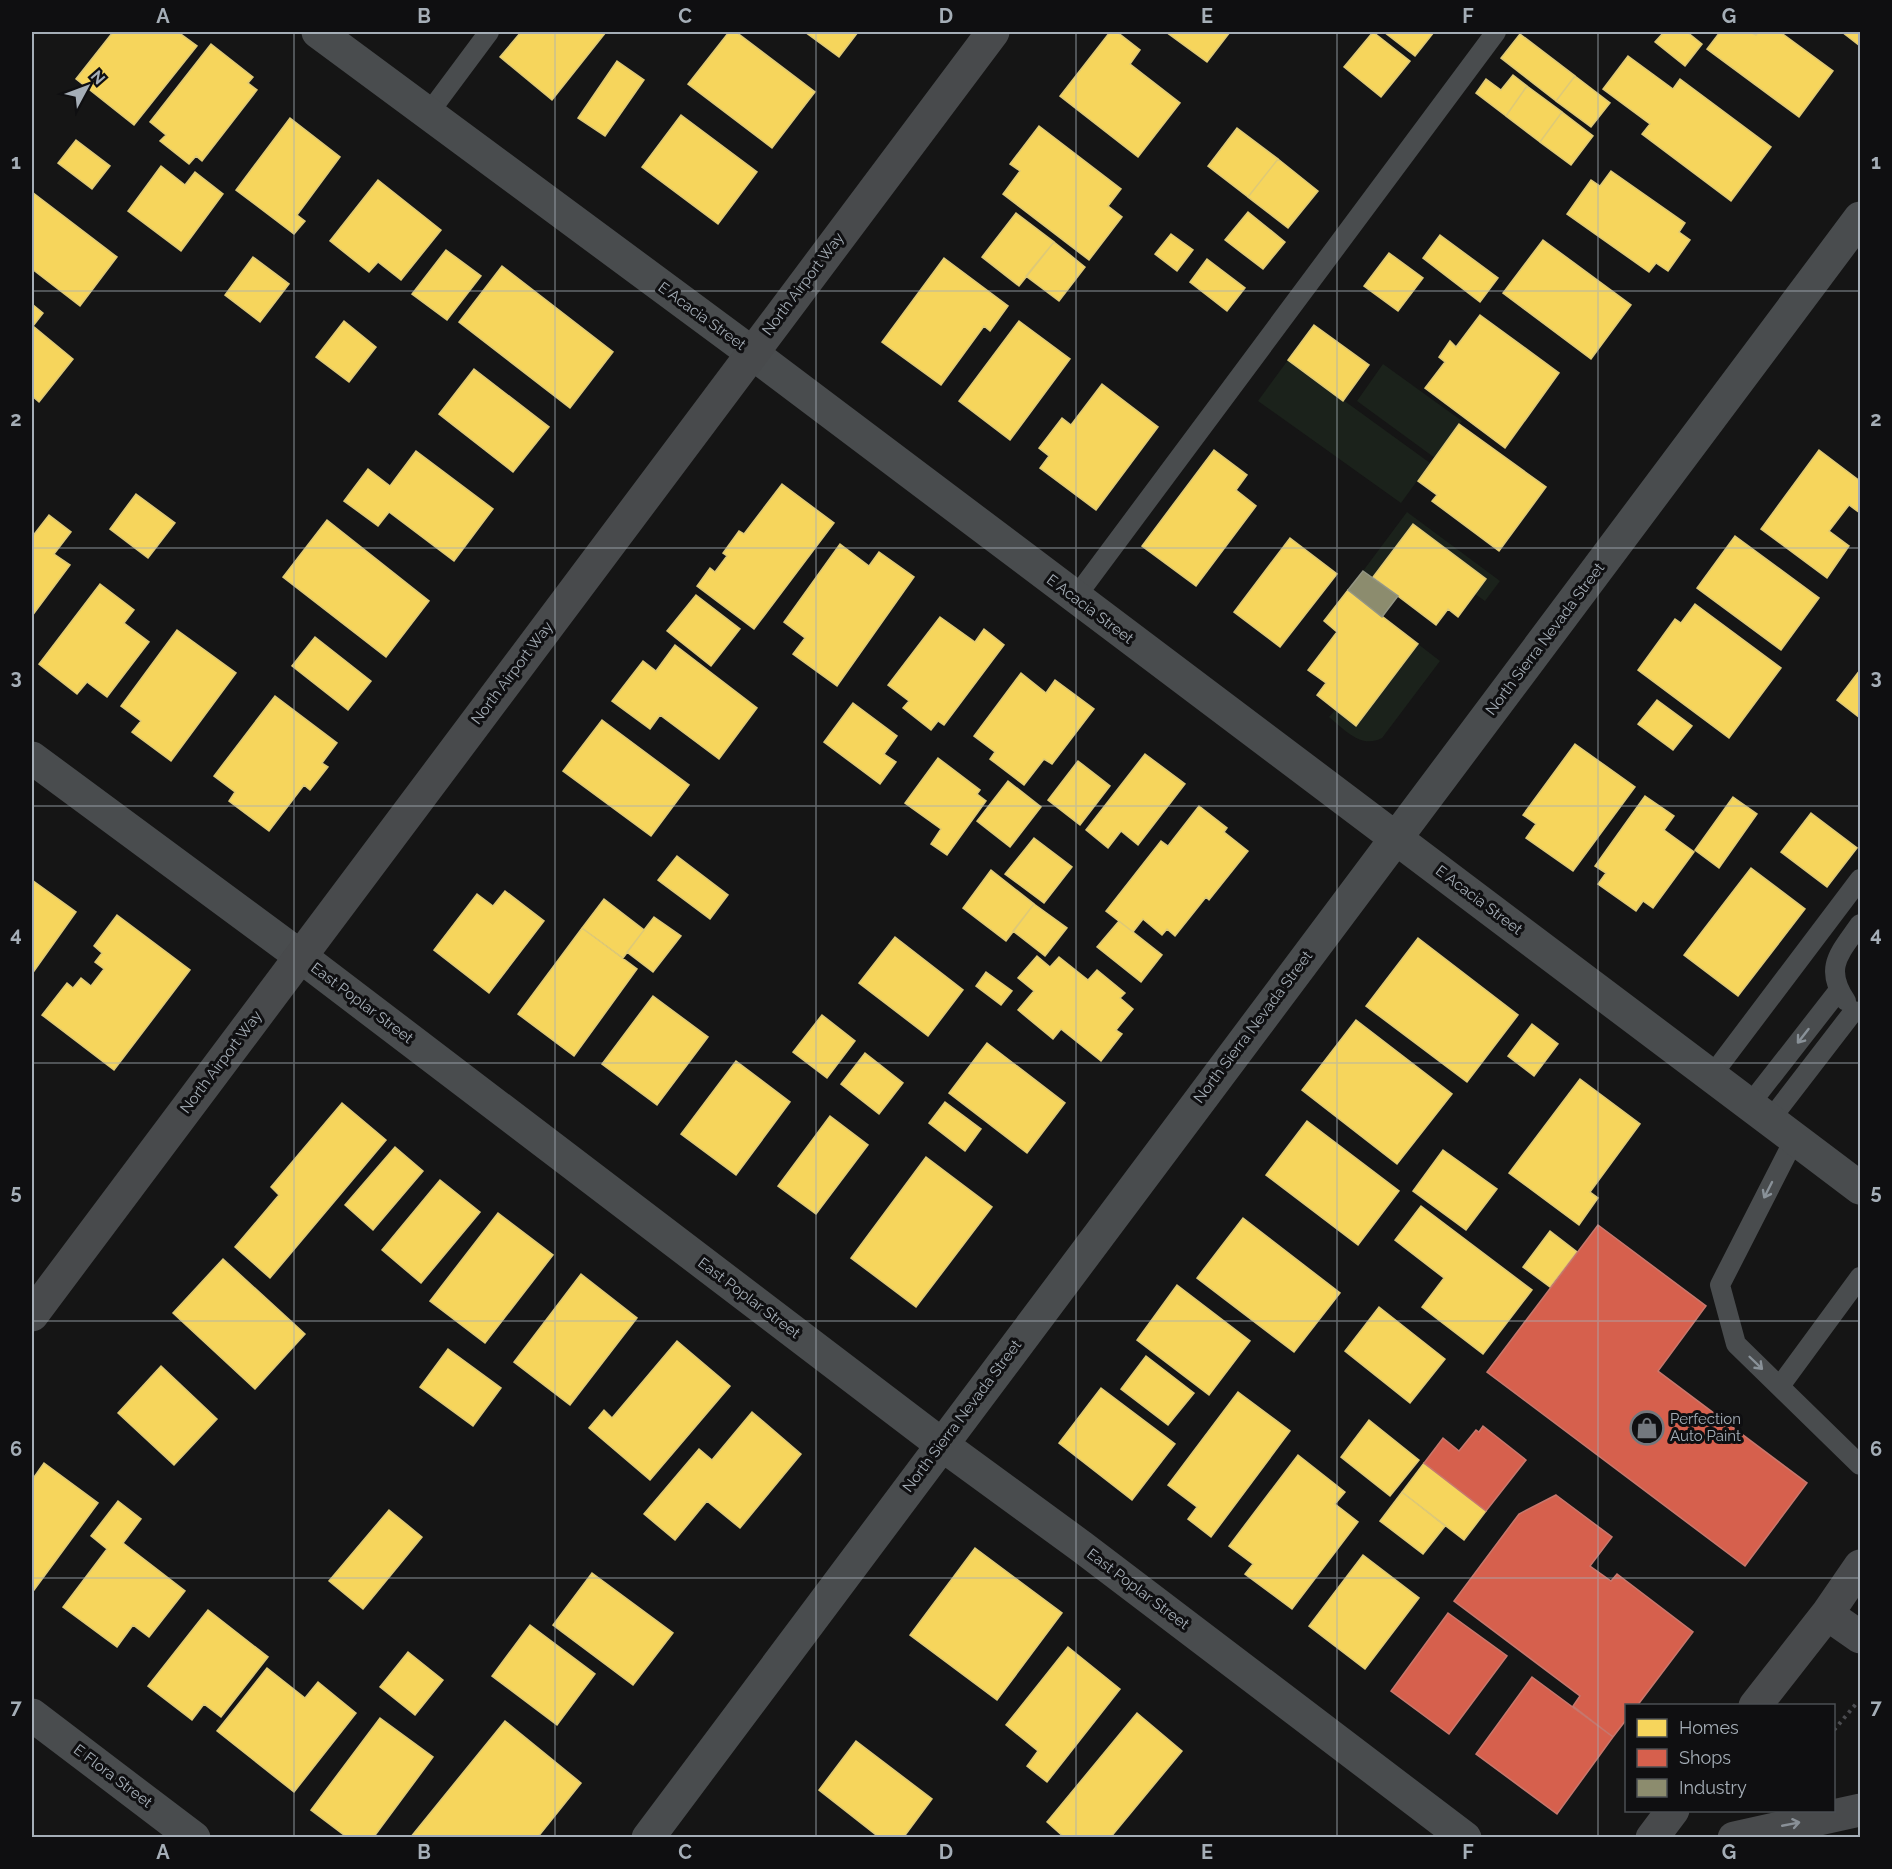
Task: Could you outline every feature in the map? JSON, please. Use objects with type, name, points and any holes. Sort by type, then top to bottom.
[{"type":"main road","name":"North Airport Way","points":[[32,1315],[993,32]]},
{"type":"main road","points":[[1757,1704],[1827,1614],[1860,1566]]},
{"type":"main road","points":[[1827,1614],[1860,1637]]},
{"type":"main road","points":[[1734,1838],[1860,1810]]},
{"type":"main road","points":[[1652,1838],[1672,1812]]},
{"type":"street","name":"E Acacia Street","points":[[318,32],[752,353],[1860,1188]]},
{"type":"street","name":"North Sierra Nevada Street","points":[[648,1838],[940,1444],[1860,218]]},
{"type":"street","name":"East Poplar Street","points":[[32,758],[300,956],[940,1444],[1083,1546],[1465,1838]]},
{"type":"street","name":"E Flora Street","points":[[32,1715],[194,1838]]},
{"type":"lane","points":[[428,114],[489,32]]},
{"type":"lane","points":[[1075,598],[1496,32]]},
{"type":"lane","points":[[1712,1076],[1860,879]]},
{"type":"lane","points":[[1772,1121],[1857,1014],[1839,990],[1833,972],[1841,951],[1860,924]]},
{"type":"lane","points":[[1839,990],[1772,1121],[1720,1285],[1736,1344],[1860,1465]]},
{"type":"lane","points":[[1780,1386],[1860,1277]]},
{"type":"path","points":[[1835,1728],[1856,1704]]},
{"type":"shaded area","points":[[1288,360],[1430,463],[1401,503],[1258,401]]},
{"type":"shaded area","points":[[1383,364],[1462,421],[1435,458],[1357,401]]},
{"type":"shaded area","points":[[1407,512],[1500,581],[1485,601],[1475,594],[1486,579],[1413,524],[1373,577],[1363,571]]},
{"type":"shaded area","points":[[1418,644],[1440,661],[1382,738],[1374,741],[1360,740],[1329,717],[1335,710],[1357,725]]},
{"type":"building: Homes","points":[[113,32],[178,32],[197,46],[134,125],[76,79]]},
{"type":"building: Homes","points":[[521,32],[606,32],[552,100],[500,57]]},
{"type":"building: Homes","points":[[729,32],[736,32],[815,92],[772,148],[688,84]]},
{"type":"building: Homes","points":[[805,32],[858,32],[839,57]]},
{"type":"building: Homes","points":[[1110,32],[1117,32],[1140,50],[1130,64],[1180,103],[1138,157],[1060,96]]},
{"type":"building: Homes","points":[[1166,32],[1230,32],[1207,62]]},
{"type":"building: Homes","points":[[1373,32],[1410,61],[1381,97],[1344,67]]},
{"type":"building: Homes","points":[[1384,32],[1434,32],[1415,56]]},
{"type":"building: Homes","points":[[1664,32],[1687,32],[1702,44],[1685,66],[1655,42]]},
{"type":"building: Homes","points":[[1720,32],[1750,32],[1756,35],[1758,32],[1780,32],[1833,71],[1799,117],[1707,49]]},
{"type":"building: Homes","points":[[1842,32],[1860,32],[1860,46]]},
{"type":"building: Homes","points":[[1520,34],[1575,76],[1556,101],[1501,58]]},
{"type":"building: Homes","points":[[211,44],[253,77],[248,83],[257,90],[202,161],[196,156],[189,164],[160,141],[166,135],[150,122]]},
{"type":"building: Homes","points":[[1628,56],[1673,89],[1680,79],[1771,147],[1731,201],[1642,134],[1650,124],[1603,89]]},
{"type":"building: Homes","points":[[617,61],[644,80],[605,136],[578,118]]},
{"type":"building: Homes","points":[[1513,75],[1527,86],[1506,116],[1476,93],[1486,79],[1501,90]]},
{"type":"building: Homes","points":[[1575,76],[1610,103],[1591,127],[1556,101]]},
{"type":"building: Homes","points":[[1527,86],[1562,112],[1540,142],[1506,116]]},
{"type":"building: Homes","points":[[1562,112],[1593,136],[1571,165],[1540,142]]},
{"type":"building: Homes","points":[[681,115],[757,172],[718,224],[642,167]]},
{"type":"building: Homes","points":[[290,118],[340,157],[297,215],[305,221],[294,234],[236,190]]},
{"type":"building: Homes","points":[[1039,126],[1121,189],[1108,206],[1122,217],[1089,260],[1003,194],[1020,171],[1010,164]]},
{"type":"building: Homes","points":[[1237,128],[1278,159],[1248,197],[1208,166]]},
{"type":"building: Homes","points":[[76,140],[110,166],[92,189],[58,163]]},
{"type":"building: Homes","points":[[1278,159],[1318,191],[1288,228],[1248,197]]},
{"type":"building: Homes","points":[[161,166],[185,185],[195,172],[223,194],[181,251],[128,211]]},
{"type":"building: Homes","points":[[1611,171],[1685,223],[1679,232],[1690,240],[1668,271],[1656,263],[1649,272],[1567,214],[1591,180],[1600,186]]},
{"type":"building: Homes","points":[[378,180],[441,230],[401,280],[378,262],[369,272],[330,241]]},
{"type":"building: Homes","points":[[32,192],[117,257],[80,306],[32,269]]},
{"type":"building: Homes","points":[[1248,212],[1285,242],[1263,269],[1225,240]]},
{"type":"building: Homes","points":[[1016,213],[1054,242],[1019,286],[982,257]]},
{"type":"building: Homes","points":[[1171,234],[1193,250],[1177,271],[1155,254]]},
{"type":"building: Homes","points":[[1440,235],[1498,278],[1480,302],[1423,258]]},
{"type":"building: Homes","points":[[1543,240],[1631,305],[1591,359],[1503,293]]},
{"type":"building: Homes","points":[[1054,242],[1085,267],[1059,301],[1026,276]]},
{"type":"building: Homes","points":[[446,250],[481,276],[447,320],[412,294]]},
{"type":"building: Homes","points":[[1389,253],[1423,278],[1398,311],[1364,286]]},
{"type":"building: Homes","points":[[253,257],[289,284],[260,322],[225,295]]},
{"type":"building: Homes","points":[[944,258],[1008,306],[990,331],[984,326],[941,385],[882,342]]},
{"type":"building: Homes","points":[[1207,259],[1245,288],[1227,311],[1190,282]]},
{"type":"building: Homes","points":[[502,266],[613,352],[570,408],[459,322]]},
{"type":"building: Homes","points":[[32,304],[43,313],[33,326],[73,359],[39,402],[32,396]]},
{"type":"building: Homes","points":[[1480,315],[1559,373],[1505,448],[1425,388],[1445,362],[1439,357],[1450,341],[1456,347]]},
{"type":"building: Homes","points":[[344,321],[376,347],[349,382],[316,357]]},
{"type":"building: Homes","points":[[1019,321],[1070,359],[1010,440],[959,401]]},
{"type":"building: Homes","points":[[1314,325],[1369,365],[1343,401],[1288,360]]},
{"type":"building: Homes","points":[[474,369],[549,427],[513,472],[439,414]]},
{"type":"building: Homes","points":[[1102,384],[1158,427],[1096,510],[1040,468],[1049,456],[1039,448],[1062,418],[1071,425]]},
{"type":"building: Homes","points":[[1459,424],[1546,487],[1499,551],[1432,501],[1437,495],[1418,481]]},
{"type":"building: Homes","points":[[1214,450],[1247,475],[1236,490],[1256,506],[1196,586],[1142,546]]},
{"type":"building: Homes","points":[[1819,450],[1860,481],[1860,513],[1849,505],[1829,531],[1849,546],[1827,578],[1761,529]]},
{"type":"building: Homes","points":[[416,451],[493,509],[454,561],[389,512],[378,526],[344,501],[368,469],[390,486]]},
{"type":"building: Homes","points":[[782,484],[834,523],[754,629],[697,586],[710,568],[715,572],[727,556],[723,553],[739,531],[744,534]]},
{"type":"building: Homes","points":[[136,494],[175,523],[148,558],[110,529]]},
{"type":"building: Homes","points":[[49,515],[71,532],[54,554],[70,565],[32,616],[32,537]]},
{"type":"building: Homes","points":[[327,520],[429,601],[386,657],[283,577]]},
{"type":"building: Homes","points":[[1413,524],[1486,579],[1458,617],[1448,609],[1436,625],[1373,577]]},
{"type":"building: Homes","points":[[1735,536],[1819,598],[1781,650],[1697,588]]},
{"type":"building: Homes","points":[[1290,538],[1337,574],[1280,647],[1234,612]]},
{"type":"building: Homes","points":[[840,544],[869,566],[879,552],[914,577],[837,686],[793,654],[805,638],[784,622]]},
{"type":"building: Homes","points":[[100,584],[134,610],[124,623],[149,642],[107,697],[87,682],[77,694],[39,664]]},
{"type":"building: Homes","points":[[1348,590],[1418,644],[1356,726],[1317,695],[1326,683],[1308,670],[1337,632],[1324,621]]},
{"type":"building: Homes","points":[[696,595],[740,629],[711,666],[667,631]]},
{"type":"building: Homes","points":[[1695,604],[1781,668],[1729,738],[1638,670],[1675,619],[1681,623]]},
{"type":"building: Homes","points":[[940,617],[975,642],[984,629],[1004,645],[944,725],[938,721],[931,730],[903,708],[909,701],[888,685]]},
{"type":"building: Homes","points":[[177,630],[236,673],[171,761],[132,732],[141,721],[121,706]]},
{"type":"building: Homes","points":[[315,637],[371,681],[348,710],[292,666]]},
{"type":"building: Homes","points":[[675,645],[757,708],[719,759],[660,715],[650,729],[612,701],[643,661],[656,671]]},
{"type":"building: Homes","points":[[1860,670],[1860,718],[1837,700]]},
{"type":"building: Homes","points":[[1021,673],[1046,693],[1055,680],[1094,709],[1052,764],[1044,759],[1024,785],[990,759],[995,752],[974,736]]},
{"type":"building: Homes","points":[[275,696],[337,743],[322,763],[328,767],[310,790],[304,785],[269,831],[229,801],[235,792],[214,776]]},
{"type":"building: Homes","points":[[1657,700],[1692,726],[1673,750],[1638,724]]},
{"type":"building: Homes","points":[[853,703],[897,736],[884,754],[896,762],[880,784],[824,742]]},
{"type":"building: Homes","points":[[602,720],[689,785],[651,836],[563,771]]},
{"type":"building: Homes","points":[[1575,744],[1635,787],[1573,871],[1526,838],[1536,824],[1523,815]]},
{"type":"building: Homes","points":[[1145,754],[1185,784],[1138,845],[1121,831],[1108,848],[1086,830]]},
{"type":"building: Homes","points":[[938,758],[980,790],[977,794],[986,801],[947,855],[931,844],[941,829],[905,803]]},
{"type":"building: Homes","points":[[1078,761],[1110,786],[1080,825],[1048,800]]},
{"type":"building: Homes","points":[[1008,781],[1041,807],[1010,847],[977,821]]},
{"type":"building: Homes","points":[[1645,796],[1674,816],[1664,830],[1694,852],[1653,908],[1643,901],[1636,911],[1598,884],[1606,873],[1595,866]]},
{"type":"building: Homes","points":[[1733,797],[1757,814],[1719,868],[1695,850]]},
{"type":"building: Homes","points":[[1199,806],[1227,828],[1224,832],[1248,851],[1209,900],[1206,897],[1175,936],[1167,929],[1162,935],[1143,919],[1133,932],[1106,911],[1161,841],[1168,846]]},
{"type":"building: Homes","points":[[1811,813],[1857,848],[1827,887],[1781,852]]},
{"type":"building: Homes","points":[[1034,838],[1072,867],[1044,903],[1005,874]]},
{"type":"building: Homes","points":[[677,856],[728,895],[710,919],[658,880]]},
{"type":"building: Homes","points":[[1751,868],[1805,909],[1738,996],[1684,955]]},
{"type":"building: Homes","points":[[991,870],[1034,904],[1006,941],[963,908]]},
{"type":"building: Homes","points":[[32,880],[76,912],[32,974]]},
{"type":"building: Homes","points":[[505,891],[544,921],[489,993],[434,950],[477,894],[493,906]]},
{"type":"building: Homes","points":[[604,899],[644,930],[623,958],[582,928]]},
{"type":"building: Homes","points":[[1034,904],[1067,928],[1045,956],[1013,931]]},
{"type":"building: Homes","points":[[117,915],[190,970],[114,1070],[42,1015],[67,983],[73,988],[81,978],[91,986],[104,969],[95,962],[102,953],[94,946]]},
{"type":"building: Homes","points":[[654,917],[681,936],[653,972],[627,952]]},
{"type":"building: Homes","points":[[1119,921],[1162,955],[1141,982],[1097,947]]},
{"type":"building: Homes","points":[[582,928],[637,969],[574,1056],[518,1014]]},
{"type":"building: Homes","points":[[895,937],[963,990],[928,1036],[859,983]]},
{"type":"building: Homes","points":[[1418,938],[1518,1015],[1467,1082],[1366,1006]]},
{"type":"building: Homes","points":[[1037,956],[1050,967],[1059,957],[1088,980],[1097,970],[1125,993],[1120,998],[1133,1009],[1116,1030],[1122,1034],[1101,1061],[1061,1029],[1053,1039],[1018,1010],[1034,991],[1018,978]]},
{"type":"building: Homes","points":[[986,972],[1012,991],[1001,1005],[976,986]]},
{"type":"building: Homes","points":[[653,996],[708,1037],[657,1105],[602,1064]]},
{"type":"building: Homes","points":[[822,1015],[855,1041],[827,1078],[793,1052]]},
{"type":"building: Homes","points":[[1356,1020],[1452,1094],[1397,1164],[1302,1090]]},
{"type":"building: Homes","points":[[1532,1024],[1558,1044],[1534,1076],[1508,1056]]},
{"type":"building: Homes","points":[[987,1043],[1065,1103],[1027,1153],[949,1093]]},
{"type":"building: Homes","points":[[865,1053],[903,1083],[879,1114],[841,1084]]},
{"type":"building: Homes","points":[[736,1061],[790,1102],[736,1175],[681,1134]]},
{"type":"building: Homes","points":[[1580,1079],[1640,1124],[1590,1192],[1598,1198],[1579,1225],[1509,1173]]},
{"type":"building: Homes","points":[[945,1102],[981,1129],[965,1151],[929,1123]]},
{"type":"building: Homes","points":[[342,1103],[386,1140],[270,1278],[235,1247],[279,1195],[271,1187]]},
{"type":"building: Homes","points":[[830,1116],[868,1145],[816,1214],[778,1186]]},
{"type":"building: Homes","points":[[1307,1121],[1399,1191],[1358,1245],[1266,1175]]},
{"type":"building: Homes","points":[[395,1147],[423,1171],[373,1230],[345,1205]]},
{"type":"building: Homes","points":[[1443,1150],[1497,1189],[1466,1230],[1413,1191]]},
{"type":"building: Homes","points":[[926,1157],[992,1207],[916,1307],[851,1258]]},
{"type":"building: Homes","points":[[440,1180],[480,1212],[421,1283],[382,1250]]},
{"type":"building: Homes","points":[[1421,1206],[1532,1290],[1483,1354],[1422,1307],[1444,1278],[1395,1240]]},
{"type":"building: Homes","points":[[498,1213],[553,1255],[485,1343],[430,1301]]},
{"type":"building: Homes","points":[[1243,1218],[1340,1293],[1294,1352],[1197,1278]]},
{"type":"building: Homes","points":[[1550,1231],[1577,1252],[1550,1287],[1523,1267]]},
{"type":"building: Homes","points":[[223,1259],[305,1334],[255,1389],[173,1313]]},
{"type":"building: Homes","points":[[581,1274],[637,1318],[570,1405],[514,1362]]},
{"type":"building: Homes","points":[[1177,1285],[1250,1341],[1209,1395],[1137,1340]]},
{"type":"building: Homes","points":[[1379,1307],[1445,1359],[1410,1403],[1345,1351]]},
{"type":"building: Homes","points":[[677,1341],[730,1386],[650,1480],[589,1428],[604,1410],[612,1418]]},
{"type":"building: Homes","points":[[448,1349],[501,1388],[473,1426],[420,1387]]},
{"type":"building: Homes","points":[[1146,1356],[1194,1393],[1168,1425],[1121,1389]]},
{"type":"building: Homes","points":[[161,1366],[217,1419],[174,1465],[118,1413]]},
{"type":"building: Homes","points":[[1101,1388],[1175,1444],[1132,1500],[1059,1443]]},
{"type":"building: Homes","points":[[1238,1392],[1290,1431],[1211,1537],[1188,1519],[1197,1507],[1168,1485]]},
{"type":"building: Homes","points":[[752,1412],[801,1454],[740,1528],[707,1501],[675,1540],[644,1514],[699,1449],[712,1460]]},
{"type":"building: Homes","points":[[1369,1420],[1419,1460],[1390,1496],[1341,1457]]},
{"type":"building: Homes","points":[[1298,1455],[1345,1492],[1335,1504],[1358,1522],[1292,1609],[1245,1574],[1253,1564],[1229,1546]]},
{"type":"building: Homes","points":[[44,1463],[98,1503],[34,1590],[32,1589],[32,1480]]},
{"type":"building: Homes","points":[[1424,1463],[1486,1511],[1464,1540],[1402,1492]]},
{"type":"building: Homes","points":[[1402,1492],[1445,1526],[1423,1554],[1380,1521]]},
{"type":"building: Homes","points":[[118,1501],[141,1519],[123,1543],[185,1591],[149,1637],[133,1625],[117,1647],[63,1607],[107,1549],[91,1536]]},
{"type":"building: Homes","points":[[389,1510],[422,1537],[363,1609],[329,1581]]},
{"type":"building: Homes","points":[[975,1548],[1062,1613],[997,1700],[910,1635]]},
{"type":"building: Homes","points":[[1363,1555],[1419,1598],[1365,1669],[1309,1626]]},
{"type":"building: Homes","points":[[592,1573],[673,1633],[633,1685],[553,1625]]},
{"type":"building: Homes","points":[[208,1610],[268,1657],[221,1717],[204,1704],[192,1720],[148,1686]]},
{"type":"building: Homes","points":[[530,1625],[595,1674],[557,1725],[492,1676]]},
{"type":"building: Homes","points":[[1068,1647],[1120,1689],[1047,1782],[1027,1766],[1038,1751],[1006,1725]]},
{"type":"building: Homes","points":[[408,1652],[443,1680],[415,1715],[380,1687]]},
{"type":"building: Homes","points":[[267,1668],[305,1698],[318,1682],[356,1713],[294,1792],[217,1731]]},
{"type":"building: Homes","points":[[1137,1713],[1182,1751],[1110,1838],[1065,1838],[1047,1822]]},
{"type":"building: Homes","points":[[380,1718],[433,1757],[373,1838],[348,1838],[311,1810]]},
{"type":"building: Homes","points":[[505,1721],[581,1783],[537,1838],[410,1838]]},
{"type":"building: Homes","points":[[856,1741],[932,1799],[903,1838],[880,1838],[819,1790]]},
{"type":"building: Shops","name":"Perfection Auto Paint","points":[[1598,1225],[1706,1306],[1658,1371],[1807,1483],[1745,1566],[1487,1372]]},
{"type":"building: Shops","points":[[1483,1426],[1526,1460],[1486,1511],[1424,1463],[1443,1438],[1459,1451],[1476,1430],[1479,1432]]},
{"type":"building: Shops","points":[[1556,1495],[1612,1537],[1590,1566],[1611,1581],[1617,1574],[1693,1632],[1639,1704],[1625,1704],[1625,1721],[1613,1737],[1573,1706],[1580,1696],[1454,1601],[1519,1514]]},
{"type":"building: Shops","points":[[1448,1613],[1507,1656],[1449,1734],[1391,1691]]},
{"type":"building: Shops","points":[[1532,1677],[1613,1737],[1557,1814],[1476,1754]]},
{"type":"building: Industry","points":[[1363,571],[1398,596],[1382,617],[1348,590]]},
{"type":"place","name":"Perfection Auto Paint","points":[[1647,1428]]}]
